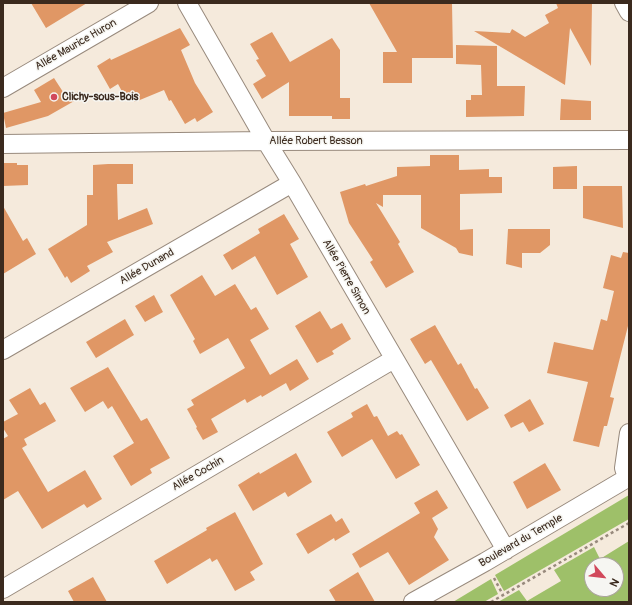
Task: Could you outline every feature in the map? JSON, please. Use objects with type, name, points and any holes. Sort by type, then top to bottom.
[{"type":"street","name":"Allée Maurice Huron","points":[[3,88],[149,3]]},
{"type":"street","name":"Allée Pierre Simon","points":[[188,3],[266,141],[506,550]]},
{"type":"street","points":[[624,3],[629,12]]},
{"type":"street","name":"Allée Robert Besson","points":[[3,144],[266,141],[629,140]]},
{"type":"street","name":"Allée Dunand","points":[[3,350],[292,183]]},
{"type":"street","name":"Allée Cochin","points":[[3,590],[394,359]]},
{"type":"street","points":[[628,478],[624,468],[629,433]]},
{"type":"street","name":"Boulevard du Temple","points":[[413,602],[506,550],[628,478]]},
{"type":"path","points":[[491,602],[629,523]]},
{"type":"path","points":[[491,573],[503,595]]},
{"type":"green space","points":[[629,495],[629,519],[504,591],[495,575]]},
{"type":"green space","points":[[629,541],[629,602],[498,602],[519,590],[527,601],[561,581],[554,570],[594,547],[599,557],[584,557],[584,597],[624,597],[624,557],[603,557]]},
{"type":"green space","points":[[491,579],[498,594],[484,602],[453,602]]},
{"type":"building","points":[[31,3],[87,3],[46,28]]},
{"type":"building","points":[[369,3],[452,3],[453,58],[412,58],[412,83],[383,83],[383,52],[397,52]]},
{"type":"building","points":[[556,3],[592,3],[591,66],[570,28],[565,85],[474,31],[510,33],[512,29],[525,37],[549,23],[545,15],[558,8]]},
{"type":"building","points":[[180,28],[190,45],[181,50],[195,83],[213,112],[197,122],[195,118],[185,124],[171,100],[169,101],[164,90],[135,102],[129,95],[125,97],[118,84],[110,89],[97,66],[110,58],[111,60]]},
{"type":"building","points":[[272,32],[290,62],[332,38],[340,50],[340,98],[350,98],[350,119],[332,119],[332,116],[289,116],[289,82],[262,99],[253,84],[266,76],[256,60],[259,59],[250,44]]},
{"type":"building","points":[[456,45],[497,46],[497,86],[525,86],[524,116],[466,117],[466,100],[471,100],[471,95],[482,95],[481,65],[456,64]]},
{"type":"building","points":[[54,78],[65,95],[81,91],[83,96],[48,116],[6,128],[3,113],[41,102],[34,90]]},
{"type":"building","points":[[561,99],[591,101],[591,120],[560,120]]},
{"type":"building","points":[[430,155],[459,155],[459,170],[489,169],[489,177],[502,177],[502,193],[460,194],[460,230],[473,229],[473,256],[459,253],[456,248],[421,228],[421,195],[383,195],[383,207],[376,203],[400,242],[398,244],[414,272],[386,288],[370,262],[373,260],[349,223],[340,192],[365,184],[366,186],[397,176],[397,167],[430,166]]},
{"type":"building","points":[[3,163],[28,165],[28,185],[3,186]]},
{"type":"building","points":[[133,164],[133,184],[117,184],[118,220],[147,208],[153,224],[107,242],[113,252],[87,266],[90,271],[71,283],[67,276],[65,278],[48,249],[87,225],[87,195],[93,195],[93,165]]},
{"type":"building","points":[[577,166],[577,189],[553,189],[553,167]]},
{"type":"building","points":[[583,186],[622,186],[623,228],[583,218]]},
{"type":"building","points":[[3,206],[23,241],[27,238],[36,254],[3,274]]},
{"type":"building","points":[[284,214],[299,239],[290,244],[308,277],[277,295],[255,256],[232,270],[223,255],[260,233],[258,229]]},
{"type":"building","points":[[508,229],[550,229],[550,245],[540,253],[522,253],[522,268],[506,264]]},
{"type":"building","points":[[623,252],[629,253],[629,322],[610,397],[614,398],[607,426],[604,426],[599,447],[573,441],[588,382],[547,373],[554,342],[593,350],[601,319],[607,321],[614,291],[603,288],[611,255],[621,258]]},
{"type":"building","points":[[202,275],[215,296],[235,284],[251,310],[256,307],[269,329],[250,340],[270,375],[297,359],[309,379],[290,391],[286,383],[262,397],[261,395],[247,403],[245,399],[211,419],[218,432],[203,440],[187,409],[194,405],[191,400],[245,368],[228,338],[200,354],[193,341],[195,339],[170,295]]},
{"type":"building","points":[[154,295],[163,312],[145,322],[135,306]]},
{"type":"building","points":[[320,311],[331,329],[342,323],[351,339],[332,351],[334,354],[317,363],[295,326]]},
{"type":"building","points":[[125,319],[134,335],[96,358],[86,342]]},
{"type":"building","points":[[435,325],[458,365],[461,363],[475,389],[477,388],[489,408],[467,421],[431,360],[425,364],[410,339]]},
{"type":"building","points":[[108,367],[141,421],[147,418],[170,458],[150,469],[152,473],[131,486],[113,456],[134,443],[112,406],[108,409],[103,401],[85,412],[70,388]]},
{"type":"building","points":[[30,388],[40,405],[45,402],[56,421],[24,439],[27,445],[22,448],[48,492],[85,470],[102,499],[87,508],[84,504],[42,529],[18,491],[3,500],[3,439],[8,436],[3,428],[3,422],[18,414],[9,400]]},
{"type":"building","points":[[530,399],[544,424],[529,432],[523,422],[511,428],[504,415]]},
{"type":"building","points":[[367,404],[374,417],[377,416],[388,436],[397,431],[400,435],[402,434],[420,465],[396,479],[372,439],[342,457],[327,432],[353,417],[351,413]]},
{"type":"building","points":[[296,453],[312,482],[288,497],[285,492],[253,511],[238,485],[259,472],[260,474]]},
{"type":"building","points":[[545,463],[561,490],[527,509],[513,482]]},
{"type":"building","points":[[437,490],[448,508],[432,518],[438,529],[434,537],[449,560],[409,585],[388,552],[360,568],[352,554],[420,513],[414,503]]},
{"type":"building","points":[[235,512],[263,564],[250,572],[255,580],[235,591],[217,559],[212,562],[210,558],[167,584],[154,561],[207,530],[206,528]]},
{"type":"building","points":[[331,514],[336,522],[342,518],[350,532],[335,541],[334,538],[308,554],[296,534]]},
{"type":"building","points":[[358,572],[375,602],[336,602],[329,590]]},
{"type":"building","points":[[93,577],[107,602],[74,602],[68,591]]},
{"type":"place","name":"Clichy-sous-Bois","points":[[54,97]]}]
